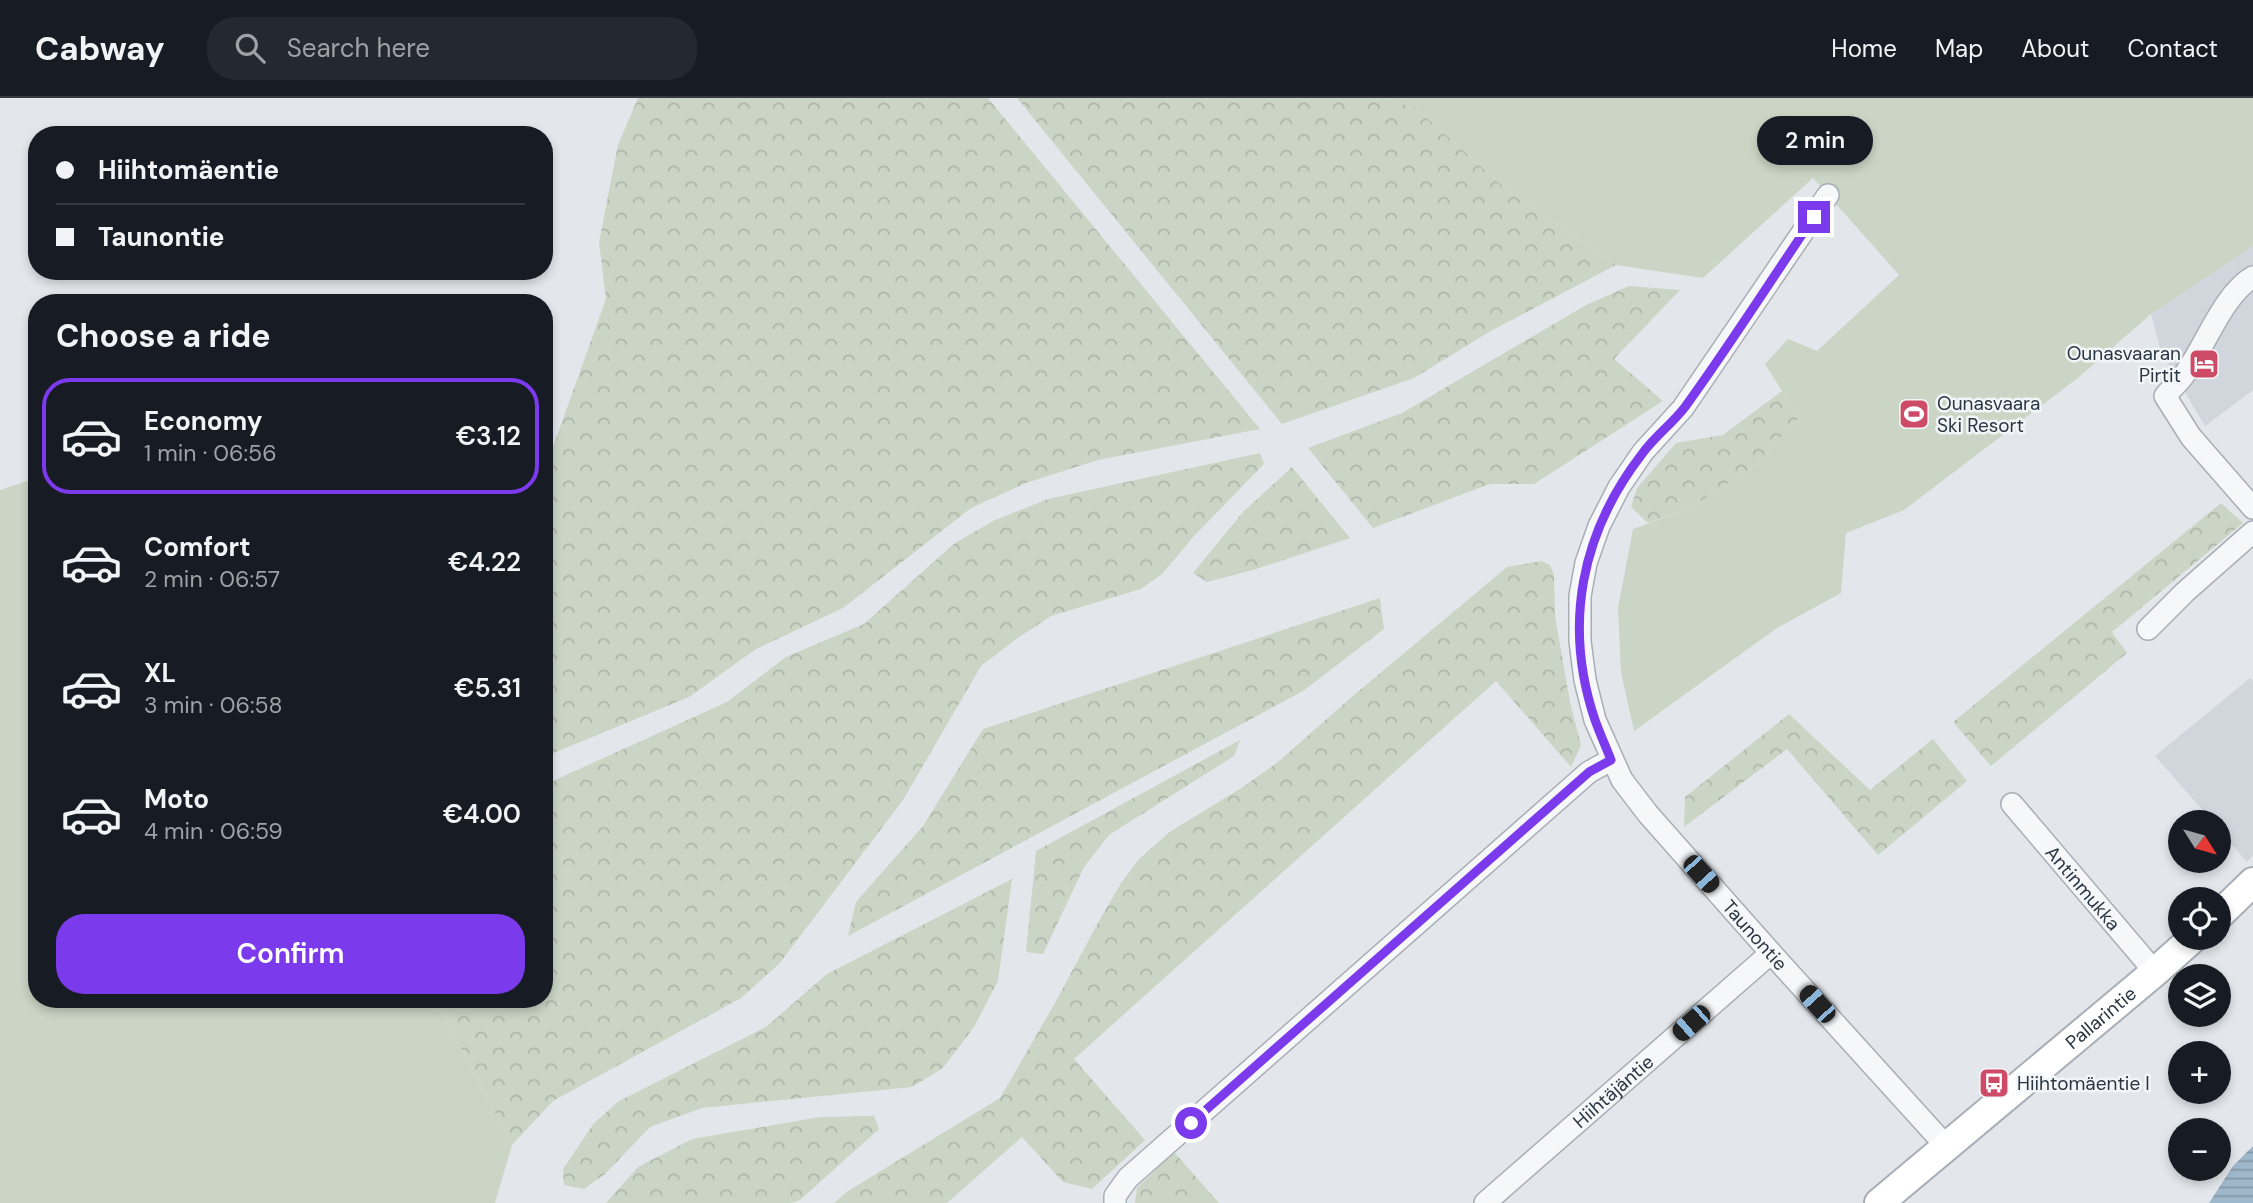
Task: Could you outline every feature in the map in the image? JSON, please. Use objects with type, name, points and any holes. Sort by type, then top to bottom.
[{"type":"street","name":"Taunontie","points":[[1828,195],[1684,408],[1643,452],[1619,486],[1599,526],[1586,563],[1580,596],[1580,641],[1585,680],[1595,720],[1622,780],[1648,814],[1771,953],[1946,1146]]},
{"type":"street","points":[[2253,277],[2229,301],[2184,375],[2165,396],[2191,437],[2253,508]]},
{"type":"street","points":[[2148,629],[2253,532]]},
{"type":"street","points":[[1115,1203],[1115,1196],[1128,1178],[1589,772],[1611,760]]},
{"type":"street","name":"Antinmukka","points":[[2012,804],[2155,972]]},
{"type":"street","points":[[2231,903],[2253,882]]},
{"type":"street","name":"Pallarintie","points":[[1879,1203],[2180,950]]},
{"type":"street","name":"Hiihtäjäntie","points":[[1485,1203],[1771,953]]},
{"type":"shaded area","points":[[2253,246],[2253,390],[2205,426],[2161,352],[2151,314]]},
{"type":"shaded area","points":[[2250,678],[2253,681],[2253,855],[2247,862],[2231,844],[2231,810],[2202,810],[2155,756]]},
{"type":"green space","points":[[638,98],[988,98],[1260,429],[1098,460],[1026,483],[971,508],[843,608],[756,649],[689,697],[553,753],[553,447],[606,299],[599,242],[618,145]]},
{"type":"green space","points":[[1017,98],[1384,98],[1416,108],[1505,188],[1616,265],[1489,332],[1414,378],[1282,424]]},
{"type":"green space","name":"Ounasvaara Ski Resort","points":[[1384,98],[2253,98],[2253,246],[2151,314],[2079,377],[1904,510],[1846,533],[1841,593],[1777,628],[1634,731],[1621,672],[1618,608],[1633,529],[1689,509],[1754,466],[1799,418],[1765,364],[1788,339],[1817,351],[1899,275],[1813,178],[1703,278],[1616,265],[1505,188],[1416,108]]},
{"type":"green space","points":[[1629,286],[1680,290],[1614,359],[1663,401],[1534,484],[1490,484],[1373,528],[1308,448],[1402,413],[1586,305]]},
{"type":"green space","points":[[1782,391],[1799,418],[1754,466],[1689,509],[1648,523],[1631,507],[1637,488],[1676,443],[1723,435]]},
{"type":"green space","points":[[1260,453],[1264,464],[1195,535],[1162,574],[1141,589],[1051,616],[981,666],[903,800],[779,964],[741,998],[553,1101],[512,1145],[440,1008],[553,1008],[553,781],[727,702],[786,657],[864,624],[955,543],[995,520],[1048,499]]},
{"type":"green space","points":[[1292,467],[1350,538],[1207,582],[1193,573],[1243,512]]},
{"type":"green space","points":[[28,482],[28,1008],[440,1008],[512,1145],[495,1203],[0,1203],[0,490]]},
{"type":"green space","points":[[2221,503],[2243,523],[2112,632],[2127,653],[1991,766],[1953,722]]},
{"type":"green space","points":[[1541,561],[1550,565],[1554,575],[1555,616],[1570,702],[1581,745],[1571,767],[1496,681],[1074,1059],[1145,1140],[1092,1189],[1063,1182],[1022,1137],[947,1203],[834,1203],[848,1191],[1000,1098],[1121,883],[1139,859],[1171,831],[1278,762],[1507,567]]},
{"type":"green space","points":[[1380,598],[1384,629],[1303,691],[848,936],[856,902],[923,826],[983,729]]},
{"type":"green space","points":[[1789,714],[1870,790],[1933,739],[1967,781],[1878,855],[1787,749],[1684,827],[1685,797]]},
{"type":"green space","points":[[1240,740],[1234,756],[1109,835],[1084,867],[1043,954],[1026,952],[1036,851]]},
{"type":"green space","points":[[1012,879],[998,981],[974,1027],[943,1068],[912,1087],[702,1108],[650,1127],[605,1174],[584,1189],[564,1185],[563,1169],[594,1123],[619,1101],[766,1027],[827,974]]},
{"type":"green space","points":[[874,1116],[879,1129],[800,1200],[791,1203],[606,1203],[638,1167],[692,1139],[820,1117]]},
{"type":"green space","points":[[1174,1152],[1219,1203],[1135,1203],[1137,1188]]},
{"type":"water","points":[[2253,1146],[2253,1203],[2209,1203],[2223,1181],[2231,1181],[2233,1166]]},
{"type":"place","name":"Ounasvaaran Pirtit","points":[[2204,364]]},
{"type":"place","name":"Ounasvaara Ski Resort","points":[[1914,414]]},
{"type":"place","name":"Hiihtomäentie I","points":[[1994,1083]]},
{"type":"route","points":[[1191,1123],[1589,772],[1611,760],[1595,720],[1585,680],[1580,641],[1580,596],[1586,563],[1599,526],[1619,486],[1643,452],[1684,408],[1814,217]]}]
